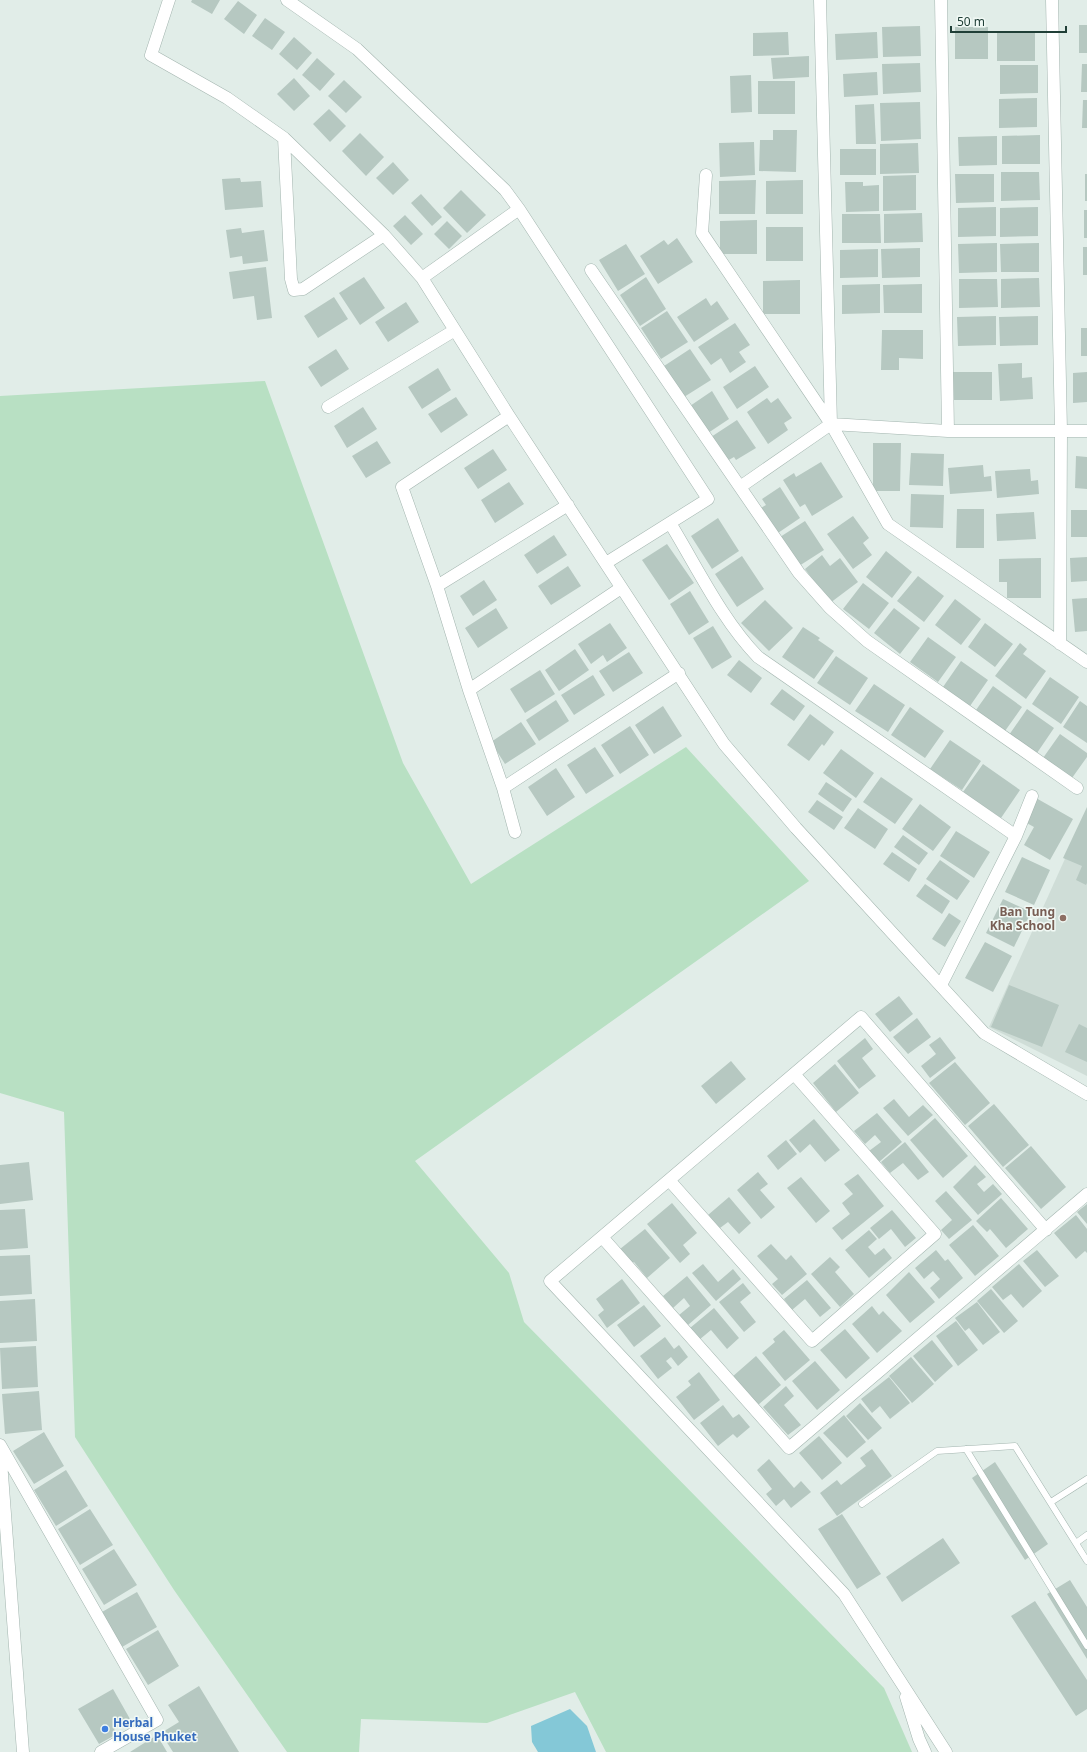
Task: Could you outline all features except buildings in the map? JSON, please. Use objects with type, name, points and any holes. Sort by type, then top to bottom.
[{"type":"street","points":[[169,0],[152,55],[227,98],[284,138],[384,235],[422,278],[509,416],[621,588],[679,673],[724,744],[812,845],[984,1033],[1087,1094]]},
{"type":"street","points":[[288,0],[357,49],[505,190],[519,209],[708,499],[606,563]]},
{"type":"street","points":[[820,0],[831,424]]},
{"type":"street","points":[[941,0],[948,431]]},
{"type":"street","points":[[1052,0],[1061,431],[1060,644]]},
{"type":"street","points":[[284,138],[292,279],[294,290],[303,289],[384,235]]},
{"type":"street","points":[[706,175],[702,233],[831,424],[888,524],[1087,662]]},
{"type":"street","points":[[422,278],[519,209]]},
{"type":"street","points":[[591,270],[799,573],[830,608],[867,641],[1077,788]]},
{"type":"street","points":[[328,407],[455,330]]},
{"type":"street","points":[[509,416],[402,487],[437,586],[503,788],[515,832]]},
{"type":"street","points":[[740,487],[831,424],[948,431],[1087,431]]},
{"type":"street","points":[[437,586],[568,505]]},
{"type":"street","points":[[670,523],[726,618],[743,641],[758,657],[1016,836]]},
{"type":"street","points":[[470,690],[621,588]]},
{"type":"street","points":[[503,788],[679,673]]},
{"type":"street","points":[[941,985],[1016,836],[1032,796]]},
{"type":"street","points":[[946,1752],[844,1594],[550,1281],[861,1017],[1046,1230]]},
{"type":"street","points":[[669,1180],[812,1341],[935,1234],[794,1074]]},
{"type":"street","points":[[602,1237],[789,1448],[1087,1194]]},
{"type":"street","points":[[0,1445],[157,1720],[101,1752]]},
{"type":"street","points":[[0,1448],[23,1752]]},
{"type":"street","points":[[901,1682],[919,1739],[925,1752]]},
{"type":"lane","points":[[862,1504],[937,1451],[1015,1446],[1087,1561]]},
{"type":"lane","points":[[966,1449],[1087,1646]]},
{"type":"lane","points":[[1051,1502],[1087,1479]]},
{"type":"lane","points":[[1076,1543],[1087,1535]]},
{"type":"shaded area","name":"Ban Tung Kha School","points":[[1087,810],[1087,1076],[989,1027]]},
{"type":"green space","points":[[265,381],[403,763],[471,884],[686,747],[809,881],[415,1161],[509,1273],[524,1322],[884,1688],[912,1752],[606,1752],[575,1692],[487,1723],[361,1719],[359,1752],[287,1752],[174,1590],[75,1437],[64,1112],[0,1093],[0,396]]},
{"type":"water","points":[[570,1709],[587,1726],[596,1752],[538,1752],[532,1742],[531,1726]]},
{"type":"place","name":"Ban Tung Kha School","points":[[1063,918]]},
{"type":"place","name":"Herbal House Phuket","points":[[105,1729]]}]
